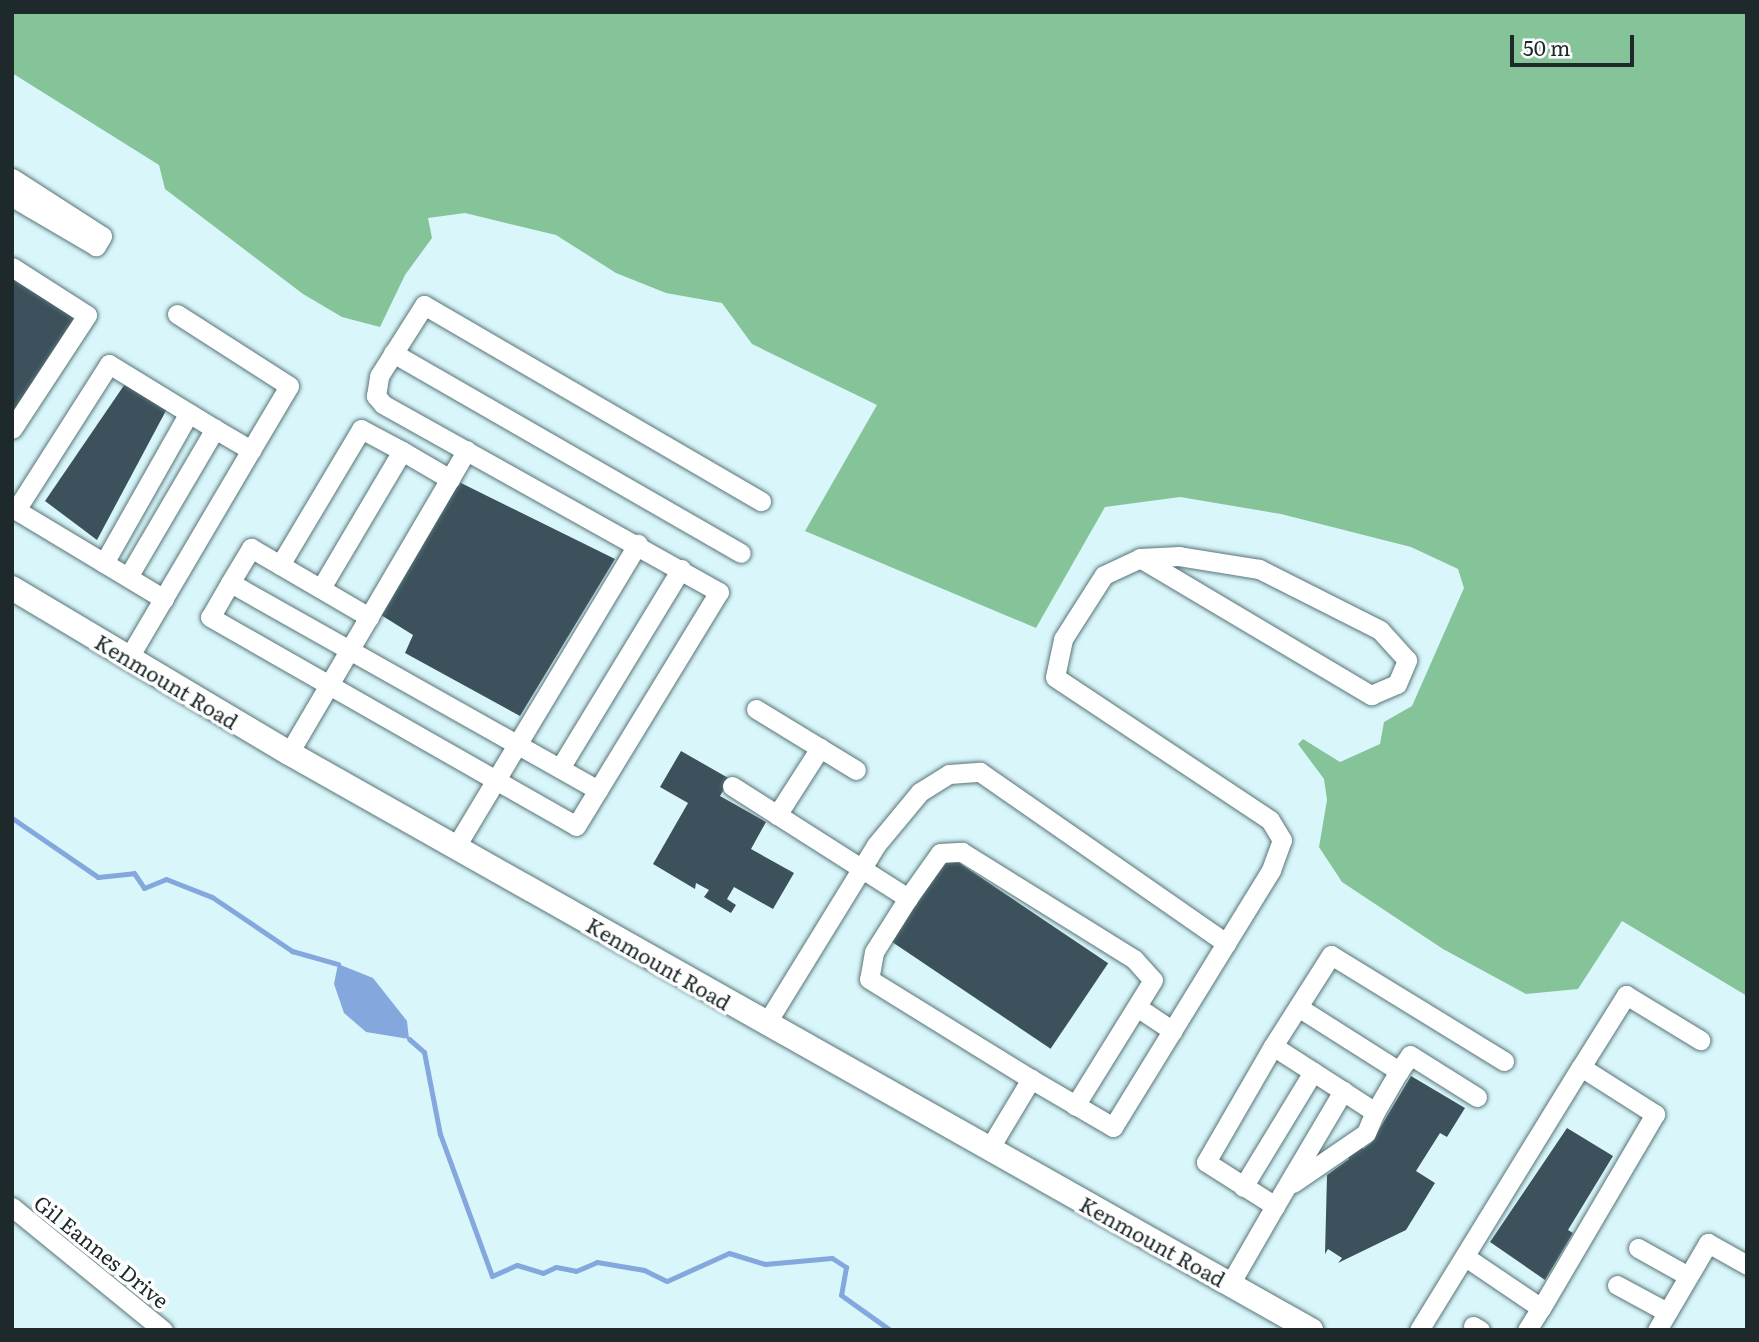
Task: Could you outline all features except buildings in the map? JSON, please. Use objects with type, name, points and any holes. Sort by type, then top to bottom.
[{"type":"main road","name":"Kenmount Road","points":[[12,588],[128,660],[455,848],[1311,1330]]},
{"type":"street","points":[[12,178],[102,236],[96,246],[12,197]]},
{"type":"street","points":[[12,267],[87,315],[12,429]]},
{"type":"street","points":[[369,617],[251,548],[210,617],[576,826],[719,592],[376,396],[379,376],[424,305],[761,501]]},
{"type":"street","points":[[128,660],[289,386],[177,314]]},
{"type":"street","points":[[393,354],[741,553]]},
{"type":"street","points":[[164,599],[16,510],[109,364],[251,450]]},
{"type":"street","points":[[104,563],[189,413]]},
{"type":"street","points":[[128,577],[215,429]]},
{"type":"street","points":[[280,565],[362,429],[450,479]]},
{"type":"street","points":[[289,753],[467,450]]},
{"type":"street","points":[[321,588],[402,451]]},
{"type":"street","points":[[455,848],[638,544]]},
{"type":"street","points":[[1075,1107],[1153,980],[1134,958],[962,852],[940,853],[874,952],[869,979],[1075,1107],[1113,1127],[1271,870],[1282,840],[1270,820],[1055,677],[1063,639],[1104,575],[1140,558],[1180,556],[1259,569],[1380,630],[1407,660],[1397,684],[1371,695],[1140,558]]},
{"type":"street","points":[[560,768],[681,569]]},
{"type":"street","points":[[230,583],[598,790]]},
{"type":"street","points":[[757,709],[856,770]]},
{"type":"street","points":[[777,815],[820,748]]},
{"type":"street","points":[[766,1024],[861,868],[920,792],[949,775],[980,772],[1226,943]]},
{"type":"street","points":[[732,786],[908,898]]},
{"type":"street","points":[[1275,1206],[1206,1162],[1273,1046],[1331,955],[1504,1061]]},
{"type":"street","points":[[1419,1330],[1467,1258],[1626,995],[1700,1040]]},
{"type":"street","points":[[1137,1007],[1173,1031]]},
{"type":"street","points":[[1298,1007],[1399,1070]]},
{"type":"street","points":[[1273,1046],[1375,1112]]},
{"type":"street","points":[[1287,1188],[1366,1133],[1375,1112],[1410,1055],[1477,1097]]},
{"type":"street","points":[[1527,1330],[1655,1114],[1581,1067]]},
{"type":"street","points":[[1243,1186],[1313,1072]]},
{"type":"street","points":[[989,1149],[1031,1079]]},
{"type":"street","points":[[1230,1284],[1343,1091]]},
{"type":"street","name":"Gil Eannes Drive","points":[[12,1207],[163,1330]]},
{"type":"street","points":[[1657,1330],[1708,1243],[1747,1265]]},
{"type":"street","points":[[1638,1248],[1688,1276]]},
{"type":"street","points":[[1467,1258],[1541,1308]]},
{"type":"street","points":[[1617,1285],[1667,1312]]},
{"type":"green space","points":[[12,12],[1747,12],[1747,996],[1622,921],[1578,989],[1526,994],[1443,949],[1342,882],[1319,847],[1327,800],[1324,779],[1298,744],[1303,739],[1340,762],[1380,744],[1384,722],[1412,706],[1464,588],[1458,569],[1411,547],[1281,514],[1180,497],[1105,507],[1036,628],[805,531],[877,405],[752,344],[722,303],[666,293],[616,273],[556,235],[465,213],[428,218],[432,238],[405,275],[380,327],[342,317],[303,294],[165,189],[159,165],[12,73]]},
{"type":"water","points":[[338,964],[373,978],[407,1021],[409,1039],[366,1032],[344,1013],[334,984]]},
{"type":"waterway","points":[[12,818],[98,877],[134,873],[144,888],[166,879],[212,897],[292,951],[338,964]]},
{"type":"waterway","points":[[409,1039],[424,1052],[440,1134],[492,1276],[517,1265],[543,1273],[556,1267],[576,1271],[597,1262],[644,1270],[667,1281],[729,1253],[765,1264],[832,1258],[846,1267],[841,1295],[890,1330]]}]
